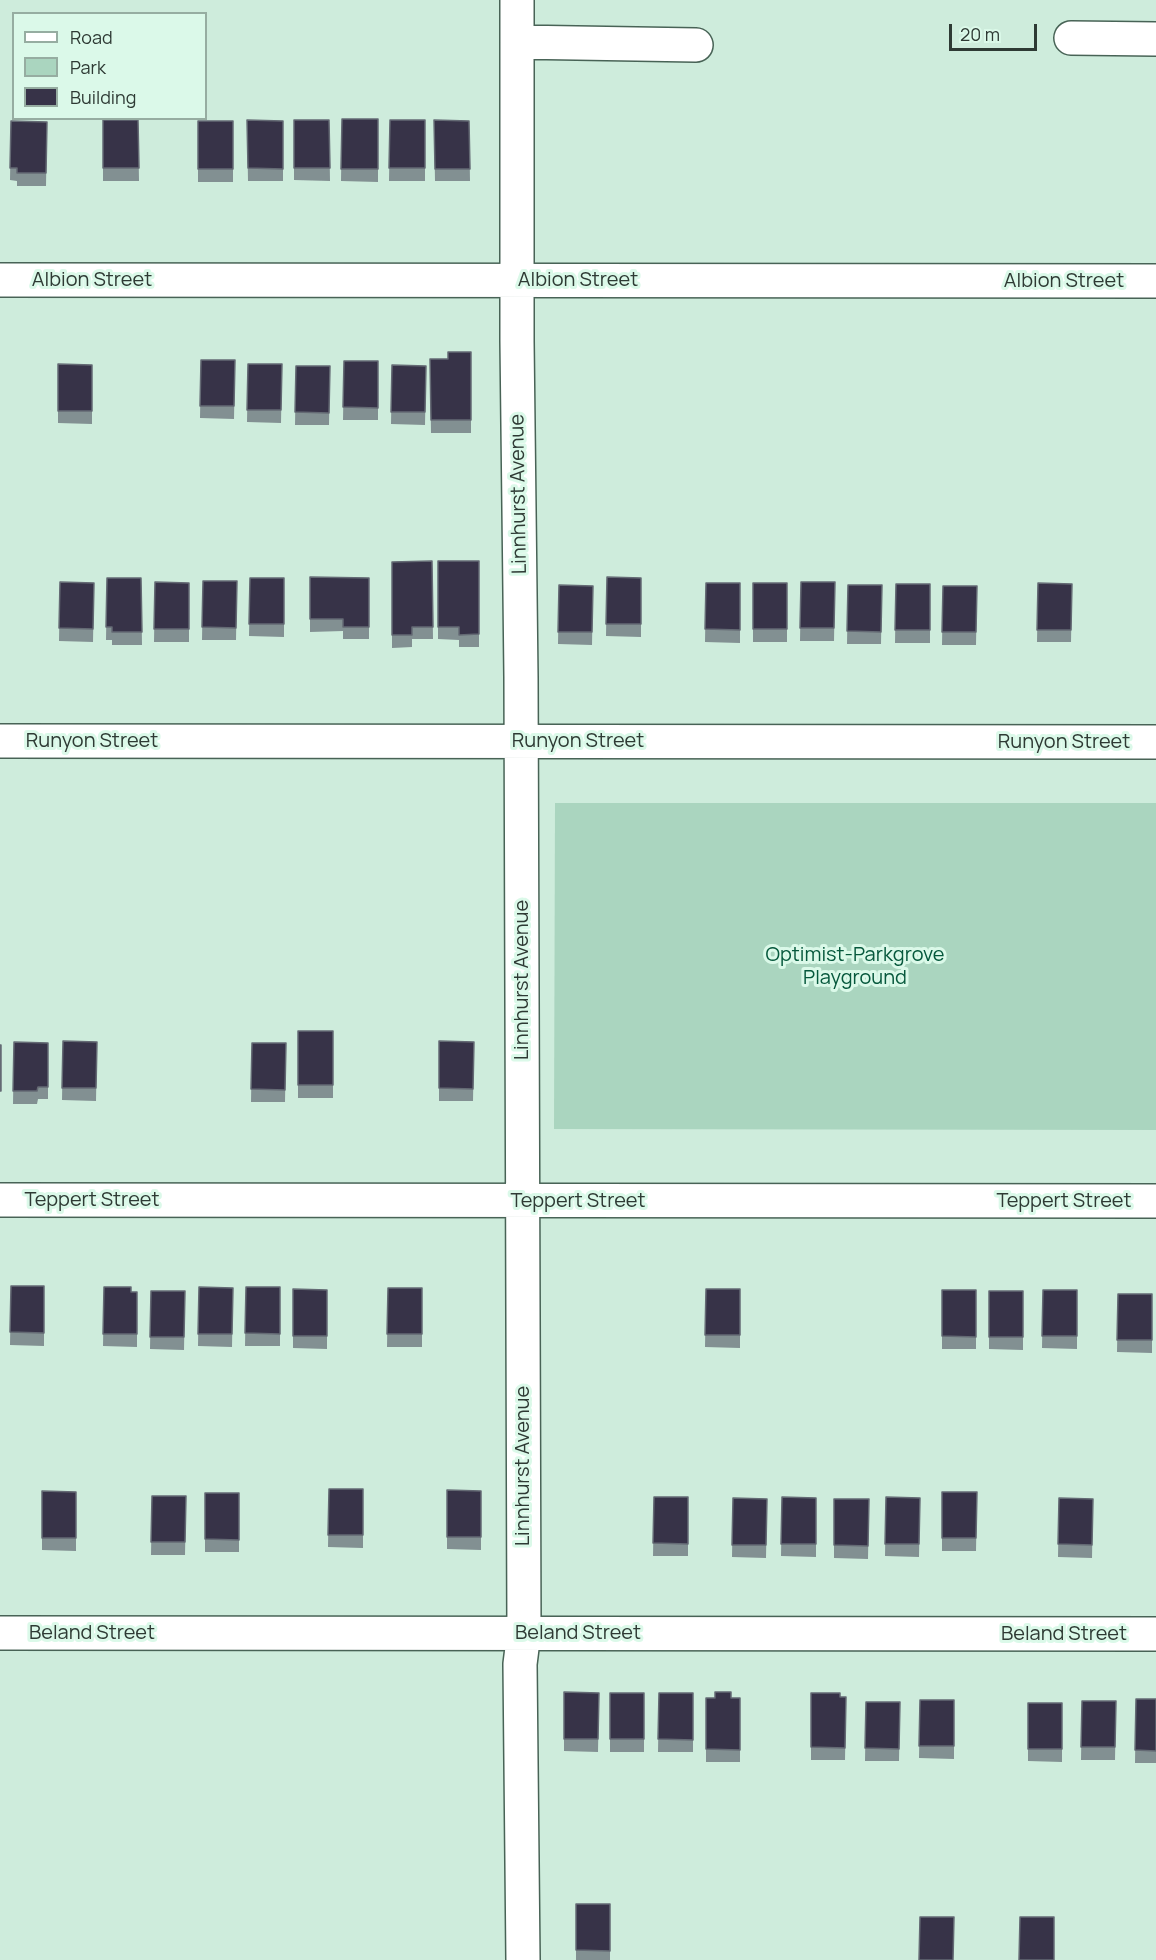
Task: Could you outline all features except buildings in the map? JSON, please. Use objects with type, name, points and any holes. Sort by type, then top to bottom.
[{"type":"street","name":"Linnhurst Avenue","points":[[517,0],[524,1632],[520,1664],[523,1960]]},
{"type":"street","points":[[1071,38],[1156,39]]},
{"type":"street","points":[[518,42],[696,45]]},
{"type":"street","name":"Albion Street","points":[[0,280],[1156,281]]},
{"type":"street","name":"Runyon Street","points":[[0,741],[1156,742]]},
{"type":"street","name":"Teppert Street","points":[[0,1200],[1156,1201]]},
{"type":"street","name":"Beland Street","points":[[0,1633],[1156,1634]]},
{"type":"green space","name":"Optimist-Parkgrove Playground","points":[[555,803],[1156,803],[1156,1130],[554,1129]]}]
